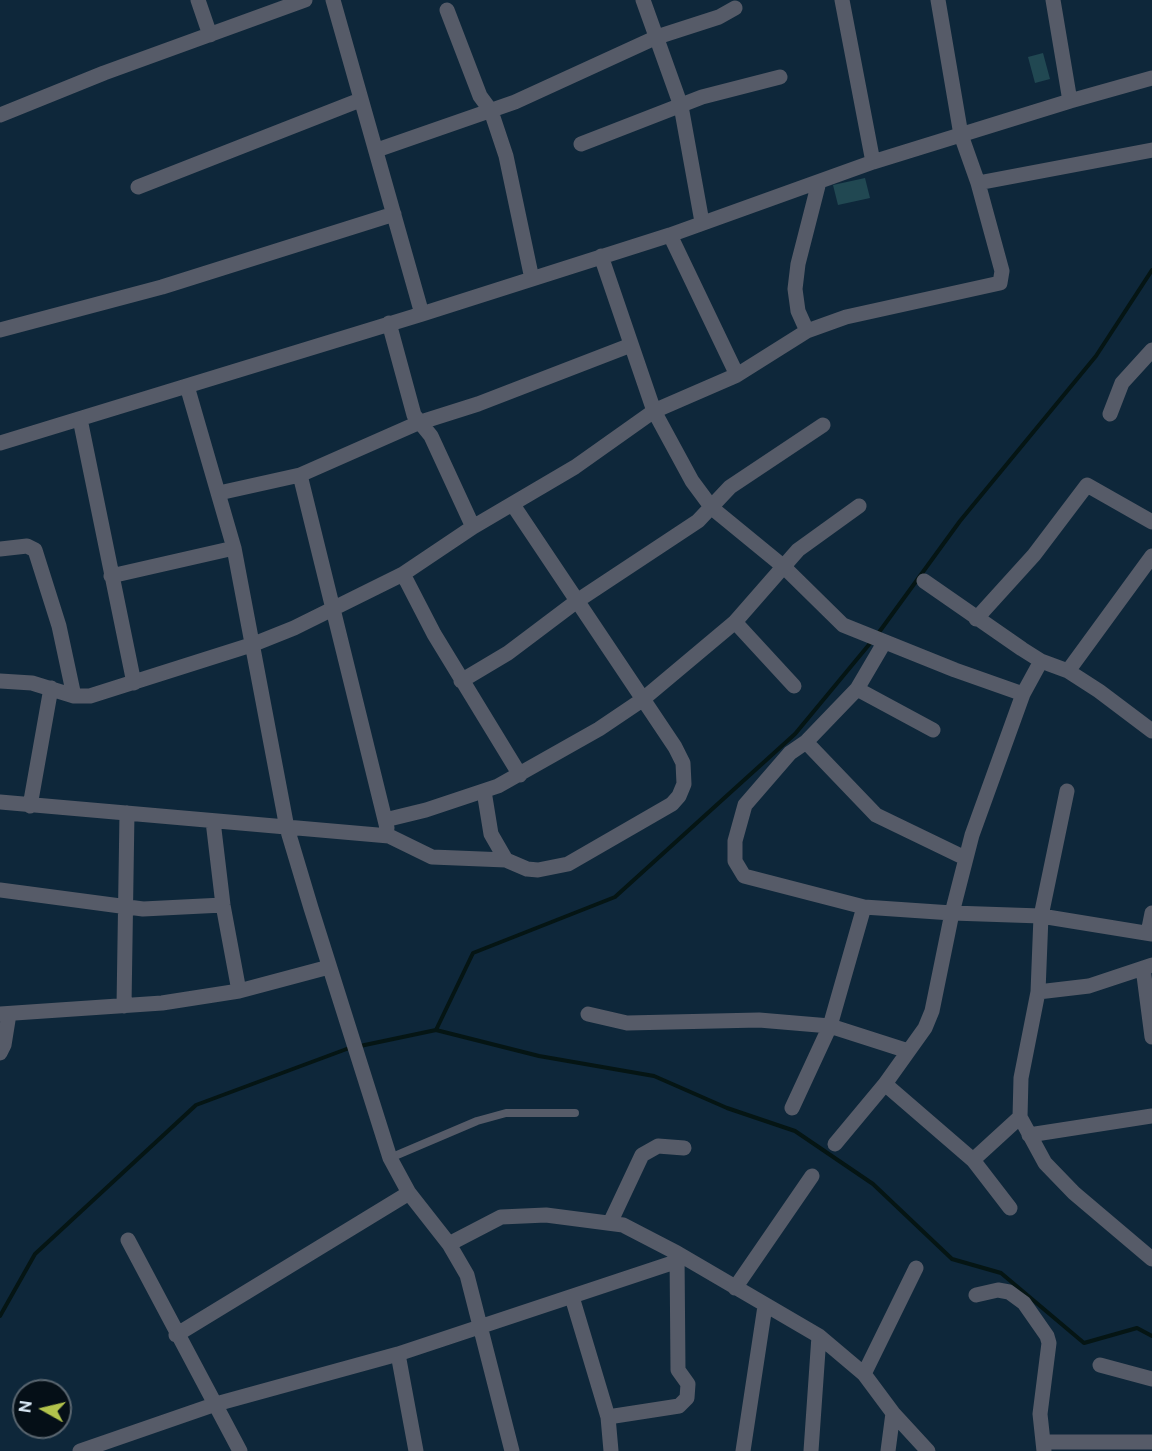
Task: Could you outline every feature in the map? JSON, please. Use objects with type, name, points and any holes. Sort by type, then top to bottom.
[{"type":"street","points":[[198,0],[210,35]]},
{"type":"street","points":[[0,115],[104,73],[306,0]]},
{"type":"street","points":[[333,0],[422,315]]},
{"type":"street","points":[[643,0],[681,106],[702,222]]},
{"type":"street","points":[[842,0],[873,162]]},
{"type":"street","points":[[0,681],[32,683],[74,696],[105,693],[254,644],[403,574],[473,526],[513,505],[575,467],[654,411],[736,375],[807,331],[846,317],[1000,283],[1002,271],[978,183],[961,135],[938,0]]},
{"type":"street","points":[[1053,0],[1070,101]]},
{"type":"street","points":[[377,150],[491,111],[565,81],[657,37],[718,17],[735,8]]},
{"type":"street","points":[[447,10],[480,96],[491,111],[506,156],[532,279]]},
{"type":"street","points":[[581,144],[702,98],[780,77]]},
{"type":"street","points":[[0,443],[389,323],[422,315],[670,234],[873,162],[1152,78]]},
{"type":"street","points":[[138,187],[360,100]]},
{"type":"street","points":[[978,183],[1152,150]]},
{"type":"street","points":[[807,331],[798,311],[795,290],[798,264],[819,182]]},
{"type":"street","points":[[0,330],[162,287],[394,214]]},
{"type":"street","points":[[670,234],[736,375]]},
{"type":"street","points":[[601,256],[654,411],[692,481],[712,508],[784,567],[840,622],[882,642],[1023,694]]},
{"type":"street","points":[[389,323],[418,423],[432,436],[473,526]]},
{"type":"street","points":[[219,493],[300,475],[418,423],[488,400],[631,345]]},
{"type":"street","points":[[1110,414],[1122,383],[1152,350]]},
{"type":"street","points":[[187,386],[234,548],[287,828],[329,967],[390,1158],[409,1193],[449,1244],[466,1275],[512,1451]]},
{"type":"street","points":[[80,419],[134,683]]},
{"type":"street","points":[[461,681],[508,653],[577,601],[698,521],[730,487],[823,425]]},
{"type":"street","points":[[300,475],[389,836]]},
{"type":"street","points":[[976,619],[1034,555],[1087,485],[1152,522]]},
{"type":"street","points":[[0,802],[389,836],[432,857],[506,860],[527,869],[538,870],[568,864],[672,804],[679,796],[684,784],[683,763],[675,747],[513,505]]},
{"type":"street","points":[[385,820],[426,810],[484,791],[520,775],[599,729],[642,700],[735,622],[798,550],[859,507]]},
{"type":"street","points":[[0,549],[27,546],[35,550],[59,626],[74,696]]},
{"type":"street","points":[[111,576],[234,548]]},
{"type":"street","points":[[1068,671],[1152,555]]},
{"type":"street","points":[[403,574],[461,681],[520,775]]},
{"type":"street","points":[[924,581],[976,619],[1041,661],[1068,671],[1152,731]]},
{"type":"street","points":[[735,622],[794,686]]},
{"type":"street","points":[[882,642],[857,689],[806,742],[790,753],[745,805],[735,841],[735,861],[744,876],[864,907],[1041,916],[1150,934],[1152,914]]},
{"type":"street","points":[[835,1144],[885,1084],[925,1028],[932,1011],[965,858],[1023,694],[1041,661]]},
{"type":"street","points":[[30,806],[51,688]]},
{"type":"street","points":[[857,689],[933,730]]},
{"type":"street","points":[[806,742],[876,815],[965,858]]},
{"type":"street","points":[[484,791],[491,834],[506,860]]},
{"type":"street","points":[[1067,791],[1041,916],[1038,992],[1021,1078],[1020,1117],[1045,1163],[1074,1193],[1152,1259]]},
{"type":"street","points":[[124,1006],[127,813]]},
{"type":"street","points":[[213,821],[223,905],[239,991]]},
{"type":"street","points":[[0,890],[125,907],[159,909],[223,905]]},
{"type":"street","points":[[792,1108],[830,1026],[864,907]]},
{"type":"street","points":[[0,1053],[4,1045],[5,1014],[124,1006],[239,991],[329,967]]},
{"type":"street","points":[[1038,992],[1089,986],[1148,967],[1152,1037]]},
{"type":"street","points":[[588,1014],[627,1023],[759,1020],[830,1026],[908,1051]]},
{"type":"street","points":[[885,1084],[973,1160],[1010,1208]]},
{"type":"street","points":[[1029,1135],[1152,1116]]},
{"type":"street","points":[[973,1160],[1020,1117]]},
{"type":"street","points":[[610,1223],[642,1155],[658,1146],[684,1148]]},
{"type":"street","points":[[735,1288],[812,1176]]},
{"type":"street","points":[[176,1335],[409,1193]]},
{"type":"street","points":[[449,1244],[501,1217],[546,1215],[624,1225],[819,1336],[864,1374],[892,1413],[928,1451]]},
{"type":"street","points":[[128,1240],[176,1335],[240,1451]]},
{"type":"street","points":[[80,1451],[216,1404],[398,1354],[481,1328],[678,1257]]},
{"type":"street","points":[[608,1417],[679,1406],[687,1398],[688,1384],[678,1370],[678,1257]]},
{"type":"street","points":[[864,1374],[882,1342],[916,1268]]},
{"type":"street","points":[[976,1295],[998,1290],[1009,1292],[1024,1303],[1047,1336],[1049,1343],[1040,1414],[1043,1446],[1152,1442]]},
{"type":"street","points":[[572,1297],[608,1417],[610,1451]]},
{"type":"street","points":[[743,1451],[765,1306]]},
{"type":"street","points":[[811,1451],[819,1336]]},
{"type":"street","points":[[398,1354],[416,1451]]},
{"type":"street","points":[[1100,1365],[1152,1379]]},
{"type":"street","points":[[888,1451],[892,1413]]},
{"type":"lane","points":[[390,1158],[477,1121],[506,1113],[575,1113]]},
{"type":"building","points":[[1043,53],[1050,79],[1035,83],[1028,57]]},
{"type":"building","points":[[865,178],[870,198],[838,205],[833,185]]},
{"type":"waterway","points":[[877,635],[960,521],[1096,356],[1152,270]]},
{"type":"waterway","points":[[360,1046],[436,1030],[473,953],[615,897],[795,734],[872,641]]},
{"type":"waterway","points":[[436,1030],[539,1056],[654,1076],[727,1108],[795,1131],[873,1184],[952,1259],[1001,1273],[1084,1343],[1137,1328],[1152,1336]]},
{"type":"waterway","points":[[0,1316],[35,1254],[196,1105],[352,1047]]}]
